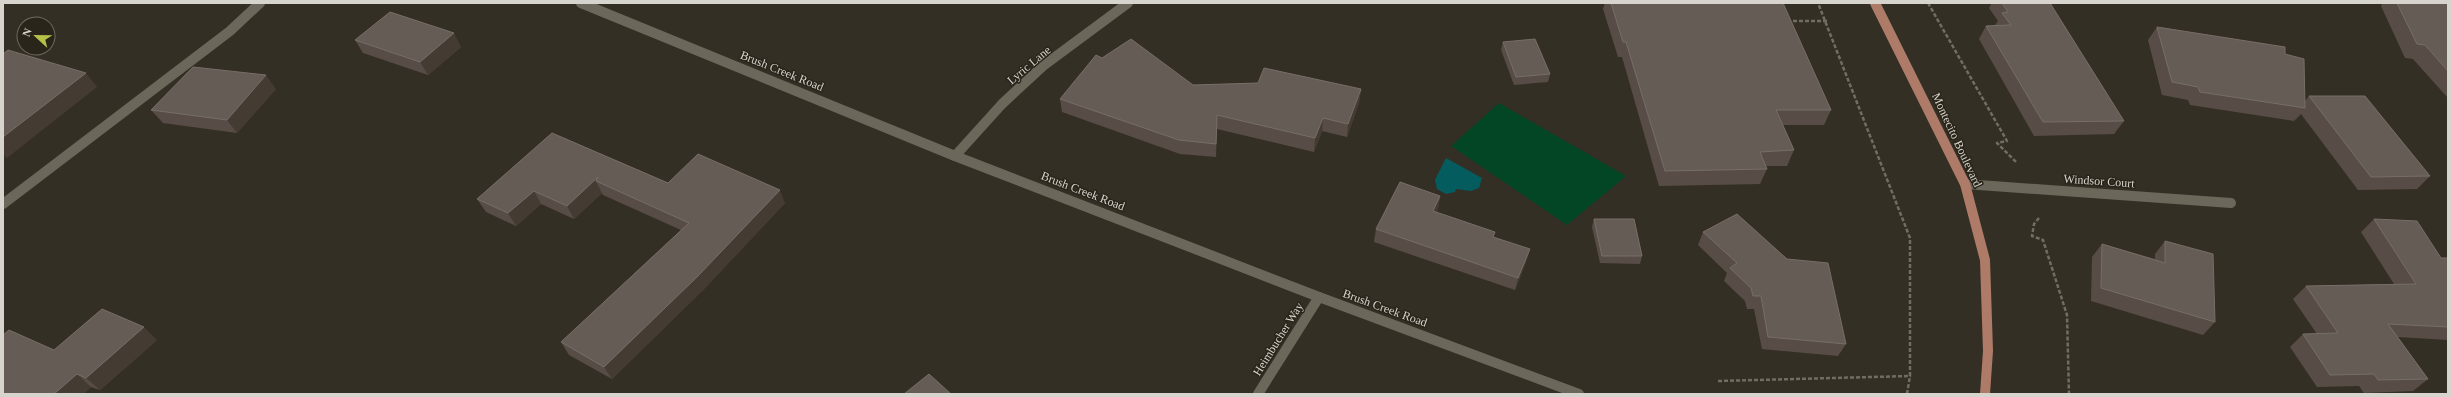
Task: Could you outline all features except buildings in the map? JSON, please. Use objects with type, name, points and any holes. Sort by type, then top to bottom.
[{"type":"main road","name":"Montecito Boulevard","points":[[1874,3],[1965,184],[1985,260],[1988,351],[1985,394]]},
{"type":"street","points":[[3,204],[230,31],[260,3]]},
{"type":"street","name":"Brush Creek Road","points":[[581,3],[955,156],[1319,297],[1579,394]]},
{"type":"street","name":"Lyric Lane","points":[[955,156],[1002,104],[1043,66],[1128,3]]},
{"type":"street","name":"Windsor Court","points":[[1965,184],[2231,203]]},
{"type":"street","name":"Heimbucher Way","points":[[1258,394],[1319,297]]},
{"type":"path","points":[[1818,3],[1827,21],[1910,238],[1910,376],[1906,394]]},
{"type":"path","points":[[1928,3],[2007,141],[1997,142],[2004,152],[2020,164]]},
{"type":"path","points":[[1784,21],[1827,21]]},
{"type":"path","points":[[2040,218],[2034,224],[2032,236],[2043,240],[2067,315],[2069,394]]},
{"type":"path","points":[[1718,381],[1910,376]]},
{"type":"green space","points":[[1499,103],[1626,176],[1567,225],[1451,146]]},
{"type":"water","points":[[1446,158],[1482,178],[1479,188],[1471,191],[1456,189],[1455,192],[1446,194],[1437,189],[1435,180]]}]
